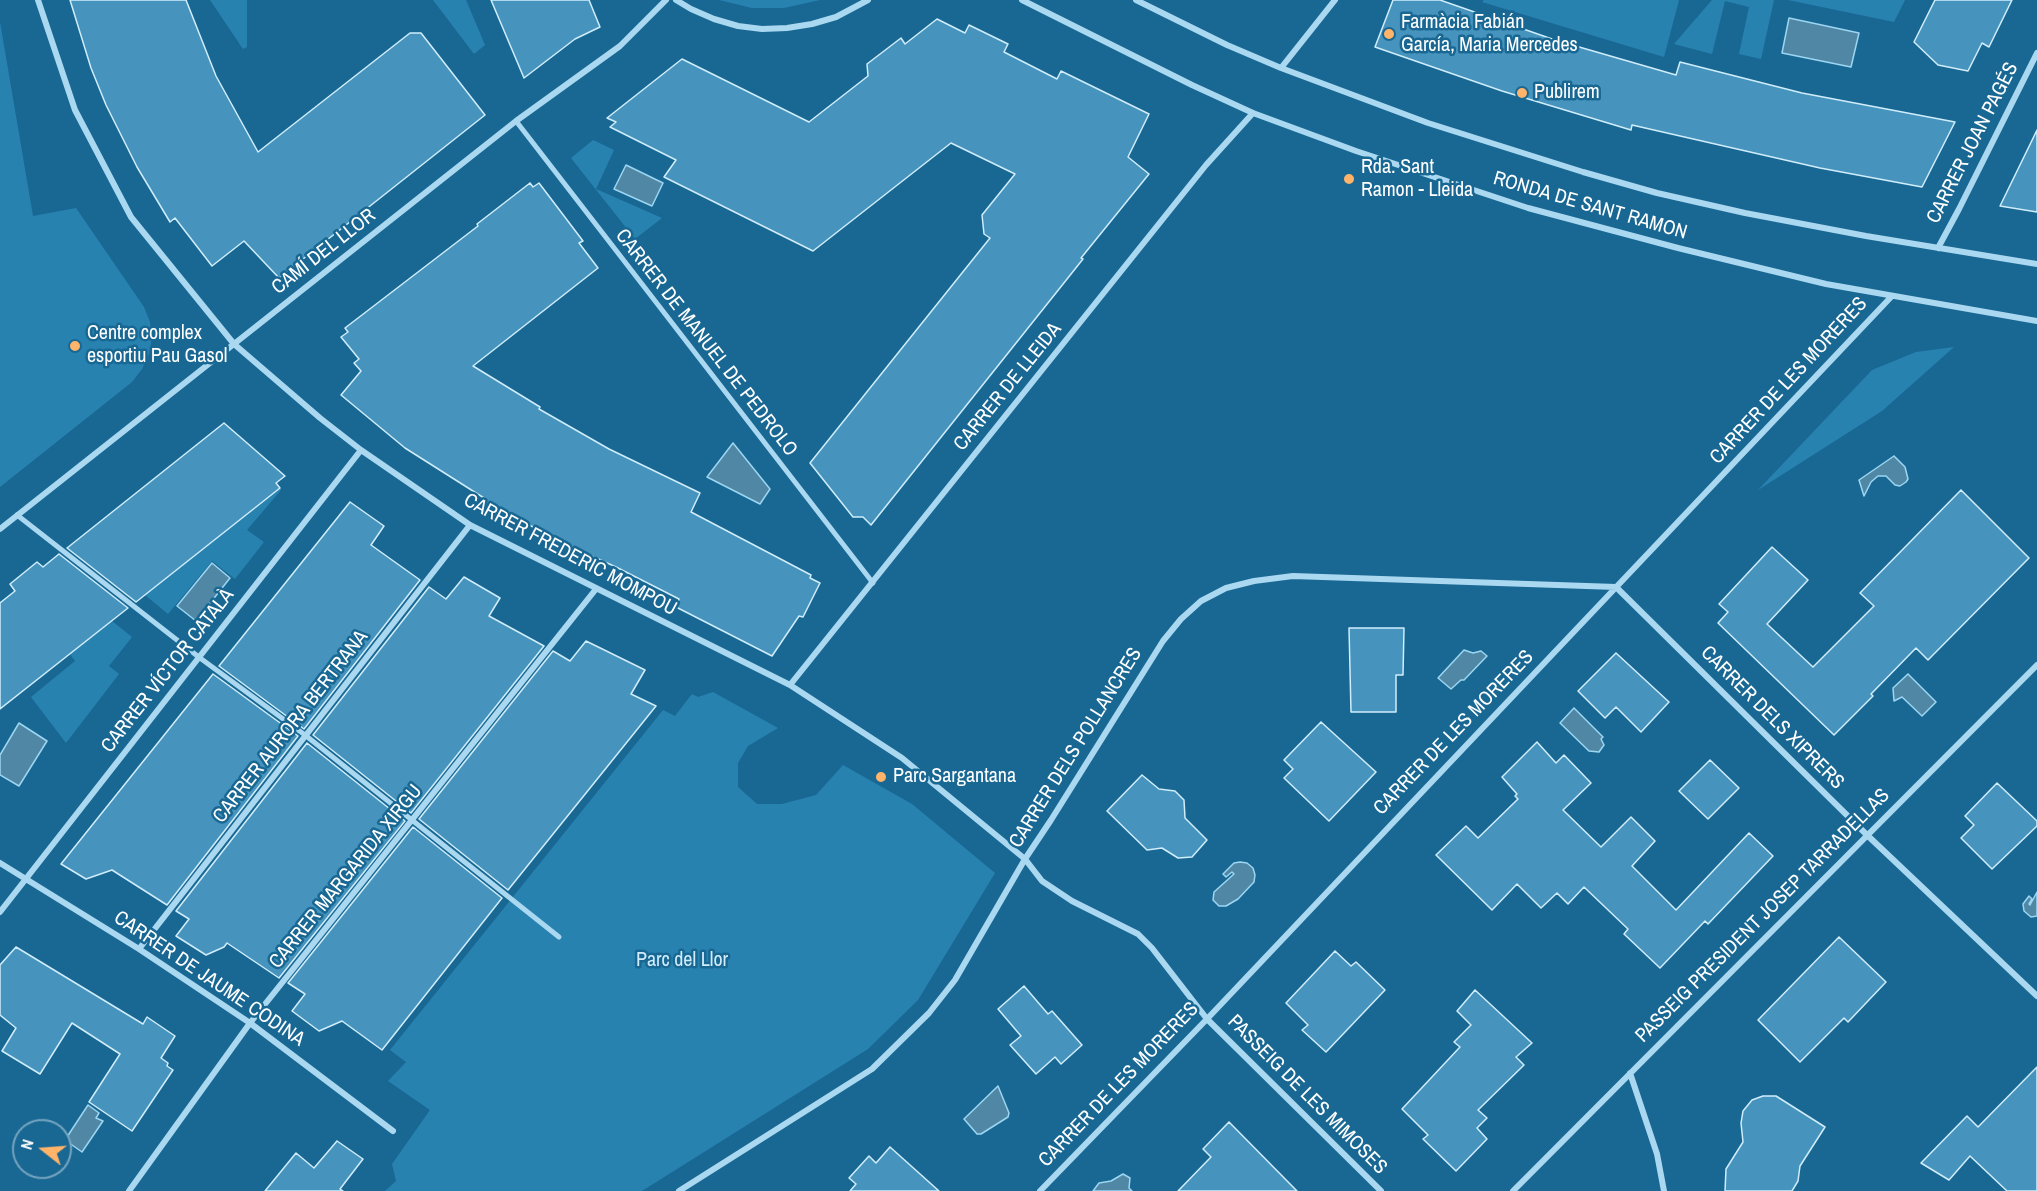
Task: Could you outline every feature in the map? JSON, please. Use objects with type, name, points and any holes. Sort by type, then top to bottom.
[{"type":"street","name":"CARRER FREDERIC MOMPOU","points":[[38,0],[75,110],[131,217],[234,344],[361,450],[470,525],[790,685],[902,758],[1025,859]]},
{"type":"street","name":"CAMÍ DEL LLOR","points":[[0,529],[516,121],[620,46],[666,0]]},
{"type":"street","points":[[676,0],[714,19],[738,26],[762,29],[812,24],[836,17],[868,0]]},
{"type":"street","name":"RONDA DE SANT RAMON","points":[[1022,0],[1253,113],[1356,151],[1528,208],[1826,284],[2037,321]]},
{"type":"street","name":"RONDA DE SANT RAMON","points":[[1136,0],[1227,45],[1281,68],[1428,123],[1523,154],[1657,193],[1745,213],[2037,264]]},
{"type":"street","points":[[1281,68],[1335,0]]},
{"type":"street","name":"CARRER JOAN PAGÉS","points":[[1938,248],[2037,53]]},
{"type":"street","name":"CARRER DE LLEIDA","points":[[790,685],[1206,165],[1253,113]]},
{"type":"street","name":"CARRER DE MANUEL DE PEDROLO","points":[[516,121],[873,584]]},
{"type":"street","name":"CARRER DE LES MORERES","points":[[1040,1191],[1207,1019],[1891,297]]},
{"type":"street","name":"CARRER VÍCTOR CATALÀ","points":[[0,912],[361,450]]},
{"type":"street","points":[[17,515],[200,658],[305,735],[559,937]]},
{"type":"street","name":"CARRER AURORA BERTRANA","points":[[139,949],[470,525]]},
{"type":"street","name":"CARRER DELS POLLANCRES","points":[[679,1191],[872,1069],[929,1013],[955,980],[1025,859],[1163,641],[1201,601],[1226,588],[1254,581],[1293,576],[1616,587]]},
{"type":"street","name":"CARRER DELS XIPRERS","points":[[1616,587],[1867,835],[2037,996]]},
{"type":"street","name":"CARRER MARGARIDA XIRGU","points":[[129,1191],[250,1023],[596,589]]},
{"type":"street","name":"PASSEIG PRESIDENT JOSEP TARRADELLAS","points":[[1513,1191],[2037,666]]},
{"type":"street","name":"PASSEIG DE LES MIMOSES","points":[[1025,859],[1042,881],[1072,901],[1138,934],[1207,1019],[1381,1191]]},
{"type":"street","name":"CARRER DE JAUME CODINA","points":[[0,863],[139,949],[250,1023],[393,1131]]},
{"type":"street","points":[[1630,1073],[1657,1154],[1664,1191]]},
{"type":"green space","points":[[210,0],[247,0],[247,47],[243,49]]},
{"type":"green space","points":[[433,0],[466,0],[485,45],[474,54]]},
{"type":"green space","points":[[719,0],[820,0],[784,8],[752,8]]},
{"type":"green space","points":[[1484,0],[1679,0],[1664,57],[1482,2]]},
{"type":"green space","points":[[1712,0],[1774,0],[1761,59],[1739,54],[1749,7],[1725,1],[1712,54],[1674,44]]},
{"type":"green space","points":[[1788,0],[1905,0],[1894,22]]},
{"type":"green space","name":"Centre complex esportiu Pau Gasol","points":[[0,22],[33,216],[76,208],[144,307],[150,322],[152,338],[149,354],[142,369],[132,382],[0,487]]},
{"type":"green space","points":[[593,140],[614,150],[596,189],[662,218],[635,239],[571,158]]},
{"type":"green space","points":[[1954,347],[1882,411],[1758,490],[1872,370],[1916,352]]},
{"type":"green space","points":[[280,488],[281,490],[247,530],[264,542],[235,579],[212,561],[168,614],[145,595]]},
{"type":"green space","points":[[112,621],[132,637],[109,666],[119,674],[66,743],[31,697],[75,661],[70,654]]},
{"type":"green space","name":"Parc del Llor","points":[[713,692],[778,728],[748,746],[738,763],[738,787],[757,804],[782,804],[816,795],[843,765],[912,804],[995,873],[918,1000],[868,1049],[642,1191],[385,1191],[396,1181],[392,1164],[430,1110],[388,1081],[406,1062],[390,1050],[663,710],[675,716],[692,694],[698,697]]},
{"type":"shaded area","points":[[1789,18],[1859,33],[1851,67],[1782,53]]},
{"type":"shaded area","points":[[626,165],[663,183],[652,206],[614,189]]},
{"type":"shaded area","points":[[733,443],[770,489],[760,504],[707,477]]},
{"type":"shaded area","points":[[1894,456],[1905,467],[1908,479],[1906,482],[1900,486],[1895,485],[1886,476],[1878,476],[1871,482],[1864,496],[1859,480]]},
{"type":"shaded area","points":[[212,563],[230,578],[196,621],[177,606]]},
{"type":"shaded area","points":[[1464,650],[1473,653],[1481,651],[1487,656],[1464,680],[1451,689],[1438,678]]},
{"type":"shaded area","points":[[1908,674],[1936,702],[1922,716],[1902,697],[1894,701],[1893,688]]},
{"type":"shaded area","points":[[1574,708],[1603,737],[1601,739],[1604,745],[1599,752],[1589,751],[1560,723]]},
{"type":"shaded area","points":[[19,723],[47,741],[19,786],[0,775],[0,755]]},
{"type":"shaded area","points":[[1234,863],[1247,863],[1253,868],[1254,882],[1238,899],[1226,906],[1219,906],[1213,900],[1214,892],[1234,874],[1232,872],[1226,877],[1223,874]]},
{"type":"shaded area","points":[[2037,892],[2037,916],[2031,917],[2024,911],[2023,904],[2029,896],[2032,899],[2030,905]]},
{"type":"shaded area","points":[[998,1086],[1009,1113],[1008,1117],[981,1134],[977,1134],[964,1119]]},
{"type":"shaded area","points":[[88,1105],[99,1113],[96,1118],[103,1121],[82,1152],[72,1145],[72,1129]]},
{"type":"shaded area","points":[[1123,1174],[1130,1178],[1129,1188],[1132,1191],[1093,1191],[1099,1183],[1111,1181]]},
{"type":"building","points":[[70,0],[186,0],[216,76],[258,152],[410,33],[421,33],[485,115],[279,278],[244,241],[212,266],[175,218],[170,222],[137,167],[106,105],[91,68]]},
{"type":"building","points":[[491,0],[589,0],[600,27],[575,39],[524,78]]},
{"type":"building","points":[[1393,0],[1440,0],[1555,40],[1676,75],[1680,62],[1802,93],[1955,122],[1922,187],[1820,168],[1632,125],[1631,130],[1502,91],[1375,47]]},
{"type":"building","points":[[1935,0],[2012,0],[1989,47],[1982,43],[1968,71],[1938,65],[1914,42]]},
{"type":"building","points":[[937,19],[965,33],[969,25],[1008,44],[1004,52],[1057,79],[1061,71],[1149,114],[1128,157],[1149,174],[871,525],[863,517],[853,517],[810,463],[990,238],[984,234],[982,215],[1015,174],[951,143],[813,251],[664,177],[676,160],[610,127],[616,122],[607,118],[682,59],[809,122],[868,76],[867,64],[901,38],[905,44]]},
{"type":"building","points":[[2037,130],[2037,212],[2000,206]]},
{"type":"building","points":[[530,183],[533,187],[539,183],[583,241],[579,243],[598,268],[473,366],[540,407],[539,409],[609,449],[700,493],[691,512],[811,575],[810,578],[820,583],[803,617],[799,616],[772,656],[676,607],[679,599],[616,567],[571,548],[513,516],[511,520],[482,503],[484,498],[405,448],[341,395],[361,371],[354,363],[359,359],[341,337],[348,332],[345,328]]},
{"type":"building","points":[[224,423],[285,476],[276,483],[280,488],[136,602],[67,548]]},
{"type":"building","points":[[1961,490],[2029,558],[1928,660],[1916,648],[1834,735],[1718,623],[1728,612],[1719,604],[1772,547],[1808,580],[1767,624],[1813,667],[1874,606],[1860,593]]},
{"type":"building","points":[[350,502],[384,526],[371,545],[420,580],[304,729],[219,666]]},
{"type":"building","points":[[59,554],[128,608],[0,709],[0,603],[15,591],[10,584],[37,562],[43,567]]},
{"type":"building","points":[[464,577],[500,598],[489,616],[544,646],[411,813],[313,735],[429,587],[446,599]]},
{"type":"building","points":[[1349,628],[1404,628],[1403,675],[1396,675],[1396,712],[1351,712]]},
{"type":"building","points":[[586,641],[645,670],[631,694],[656,706],[508,890],[419,819],[553,651],[570,661]]},
{"type":"building","points":[[1616,653],[1669,702],[1641,732],[1616,707],[1605,718],[1578,691]]},
{"type":"building","points":[[213,674],[298,736],[167,905],[112,870],[86,879],[61,864]]},
{"type":"building","points":[[1321,722],[1376,772],[1329,821],[1284,778],[1293,769],[1284,760]]},
{"type":"building","points":[[1537,742],[1556,763],[1564,755],[1591,783],[1563,810],[1601,847],[1631,817],[1655,841],[1632,866],[1676,910],[1749,833],[1773,856],[1708,924],[1705,921],[1660,968],[1624,934],[1628,929],[1584,887],[1568,904],[1557,893],[1541,908],[1517,884],[1492,910],[1436,855],[1466,826],[1478,838],[1518,799],[1515,796],[1517,794],[1502,777]]},
{"type":"building","points":[[307,743],[405,821],[279,978],[227,943],[224,947],[206,955],[176,936],[189,919],[176,911]]},
{"type":"building","points":[[1710,760],[1739,788],[1708,819],[1679,791]]},
{"type":"building","points":[[1142,775],[1159,789],[1175,791],[1184,800],[1185,818],[1207,840],[1192,857],[1178,858],[1162,848],[1147,850],[1107,811]]},
{"type":"building","points":[[1997,783],[2037,821],[2037,826],[1992,869],[1961,838],[1974,825],[1965,816]]},
{"type":"building","points":[[413,827],[502,898],[382,1050],[342,1021],[319,1031],[292,1011],[305,994],[288,983]]},
{"type":"building","points":[[1839,937],[1886,982],[1848,1022],[1844,1018],[1800,1062],[1758,1020]]},
{"type":"building","points":[[16,947],[143,1024],[147,1017],[175,1036],[161,1058],[173,1070],[132,1131],[89,1102],[120,1054],[72,1023],[40,1074],[2,1051],[16,1028],[0,1015],[0,965]]},
{"type":"building","points":[[1335,951],[1351,966],[1356,962],[1385,990],[1326,1052],[1302,1030],[1308,1025],[1286,1003]]},
{"type":"building","points":[[1024,986],[1048,1014],[1052,1011],[1082,1045],[1061,1064],[1055,1057],[1036,1074],[1010,1045],[1021,1036],[998,1009]]},
{"type":"building","points":[[1475,990],[1532,1043],[1516,1057],[1524,1065],[1478,1110],[1487,1118],[1477,1128],[1487,1139],[1456,1171],[1423,1139],[1428,1135],[1402,1109],[1460,1047],[1454,1042],[1471,1025],[1457,1011]]},
{"type":"building","points":[[2037,1067],[2037,1191],[2007,1191],[1970,1156],[1949,1180],[1921,1163],[1967,1116],[1978,1127]]},
{"type":"building","points":[[1763,1096],[1776,1096],[1825,1127],[1800,1166],[1798,1181],[1792,1191],[1725,1191],[1726,1169],[1743,1142],[1741,1123],[1743,1111],[1752,1100]]},
{"type":"building","points":[[1229,1122],[1297,1191],[1178,1191],[1211,1157],[1203,1149]]},
{"type":"building","points":[[337,1141],[363,1159],[340,1189],[343,1191],[265,1191],[296,1153],[314,1168]]},
{"type":"building","points":[[890,1147],[939,1191],[850,1191],[856,1184],[849,1178],[869,1156],[876,1163]]},
{"type":"place","name":"Farmàcia Fabián García, Maria Mercedes","points":[[1389,34]]},
{"type":"place","name":"Publirem","points":[[1522,93]]},
{"type":"place","name":"Rda. Sant Ramon - Lleida","points":[[1349,179]]},
{"type":"place","name":"Centre complex esportiu Pau Gasol","points":[[75,346]]},
{"type":"place","name":"Parc Sargantana","points":[[881,777]]}]
